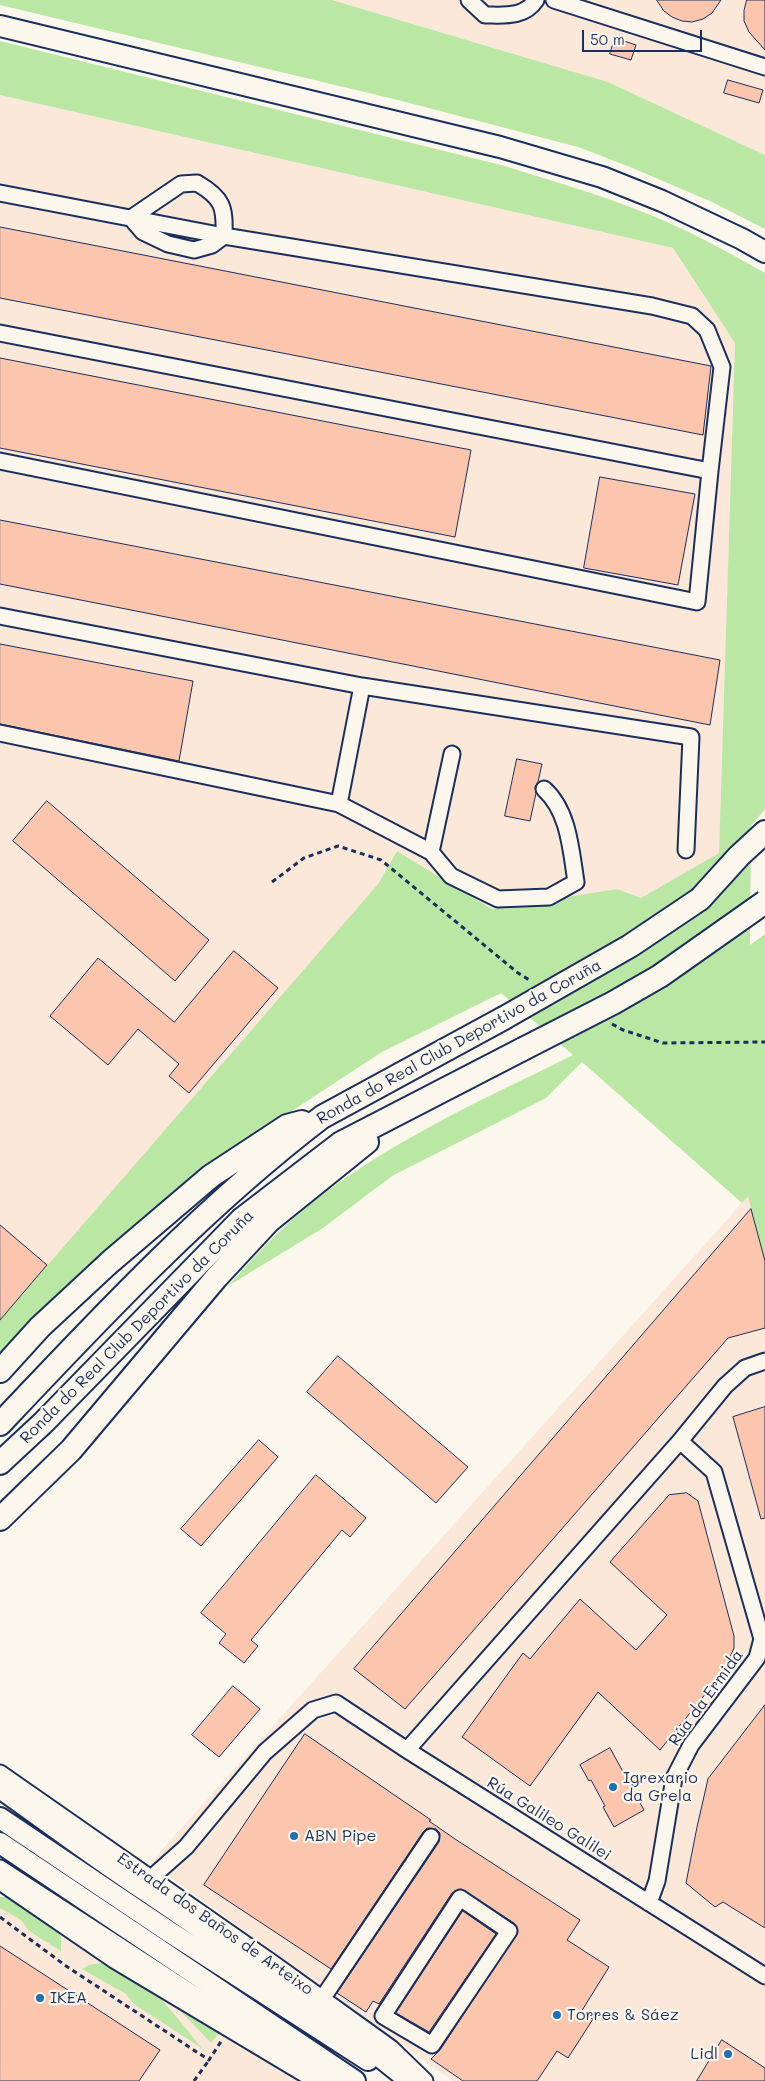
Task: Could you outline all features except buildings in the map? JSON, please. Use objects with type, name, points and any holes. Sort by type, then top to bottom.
[{"type":"highway","points":[[700,899],[739,856],[765,832]]},
{"type":"highway","name":"Ronda do Real Club Deportivo da Coruña","points":[[0,1424],[99,1319],[164,1254],[295,1137],[322,1117],[504,1018],[630,946],[700,899],[765,850]]},
{"type":"highway","name":"Ronda do Real Club Deportivo da Coruña","points":[[0,1463],[44,1422],[242,1218],[341,1143],[613,1003],[660,976],[765,902]]},
{"type":"highway","points":[[0,1519],[71,1450],[216,1278],[269,1221],[414,1104]]},
{"type":"highway","points":[[0,1371],[40,1327],[110,1262],[211,1176],[287,1126],[322,1117]]},
{"type":"main road","points":[[0,26],[500,147],[602,177],[662,201],[765,252]]},
{"type":"main road","points":[[0,1788],[151,1895],[291,1990],[359,2039],[410,2081]]},
{"type":"main road","name":"Estrada dos Baños de Arteixo","points":[[0,1818],[176,1936],[339,2042],[404,2081]]},
{"type":"main road","points":[[0,1843],[355,2081]]},
{"type":"street","points":[[468,0],[485,15],[513,16],[531,8],[536,0]]},
{"type":"street","points":[[554,0],[765,67]]},
{"type":"street","points":[[131,218],[180,184],[197,183],[214,193],[225,213],[224,236]]},
{"type":"street","points":[[0,193],[224,236],[652,306],[692,316],[707,330],[722,367],[697,602],[0,461]]},
{"type":"street","points":[[0,333],[710,471]]},
{"type":"street","points":[[0,616],[362,686],[691,737],[686,850]]},
{"type":"street","points":[[339,804],[362,686]]},
{"type":"street","points":[[0,733],[339,804],[431,852],[451,876],[498,899],[549,897],[576,882],[563,819],[553,797],[544,789]]},
{"type":"street","points":[[431,852],[452,754]]},
{"type":"street","points":[[406,1750],[704,1414],[725,1386],[746,1368],[765,1361]]},
{"type":"street","name":"Rúa da Ermida","points":[[649,1903],[657,1881],[674,1778],[690,1745],[757,1658],[762,1639],[714,1472],[680,1441]]},
{"type":"street","name":"Rúa Galileo Galilei","points":[[151,1878],[186,1847],[266,1752],[313,1710],[336,1703],[406,1750],[765,1976]]},
{"type":"street","name":"Estrada dos Baños de Arteixo","points":[[0,1773],[391,2048],[425,2081]]},
{"type":"street","points":[[322,1999],[431,1837]]},
{"type":"street","points":[[0,1868],[191,1992],[336,2081]]},
{"type":"street","points":[[3,1887],[114,1960],[316,2081]]},
{"type":"street","points":[[460,1898],[509,1931],[432,2045],[407,2030],[382,2016],[460,1898]]},
{"type":"street","points":[[391,2048],[407,2030]]},
{"type":"path","points":[[272,882],[304,858],[338,846],[381,860],[518,973],[535,983]]},
{"type":"path","points":[[606,1021],[623,1030],[663,1043],[765,1042]]},
{"type":"path","points":[[0,1917],[66,1966],[209,2060]]},
{"type":"path","points":[[194,2081],[223,2039]]},
{"type":"shaded area","points":[[332,0],[765,0],[765,155],[608,82]]},
{"type":"shaded area","points":[[0,95],[673,248],[735,343],[719,853],[641,898],[617,889],[492,909],[397,851],[378,884],[0,1320]]},
{"type":"shaded area","points":[[765,1173],[765,2081],[453,2081],[150,1863],[742,1203]]},
{"type":"shaded area","points":[[0,1897],[52,1926],[297,2081],[0,2081]]},
{"type":"green space","points":[[0,0],[332,0],[608,82],[765,155],[765,229],[712,202],[578,147],[398,100],[0,5]]},
{"type":"green space","points":[[0,41],[505,166],[653,216],[724,250],[765,273],[765,809],[751,826],[750,945],[765,934],[765,1261],[748,1196],[742,1203],[582,1062],[546,1098],[392,1176],[323,1228],[228,1286],[294,1218],[357,1170],[428,1128],[573,1055],[501,993],[382,1052],[214,1162],[139,1220],[76,1277],[0,1356],[0,1320],[378,884],[397,851],[492,909],[617,889],[641,898],[719,853],[735,343],[673,248],[0,95]]},
{"type":"green space","points":[[0,1897],[7,1897],[57,1930],[61,1937],[61,1951],[29,1931],[21,1920],[0,1908]]},
{"type":"green space","points":[[102,1963],[132,1975],[146,1985],[203,2049],[134,2004],[126,1994],[82,1969],[89,1965]]},
{"type":"green space","points":[[168,1998],[220,2031],[211,2043]]},
{"type":"place","name":"Igrexario da Grela","points":[[613,1787]]},
{"type":"place","name":"ABN Pipe","points":[[294,1836]]},
{"type":"place","name":"IKEA","points":[[40,1998]]},
{"type":"place","name":"Torres & Sáez","points":[[557,2015]]},
{"type":"place","name":"Lidl","points":[[728,2054]]}]
